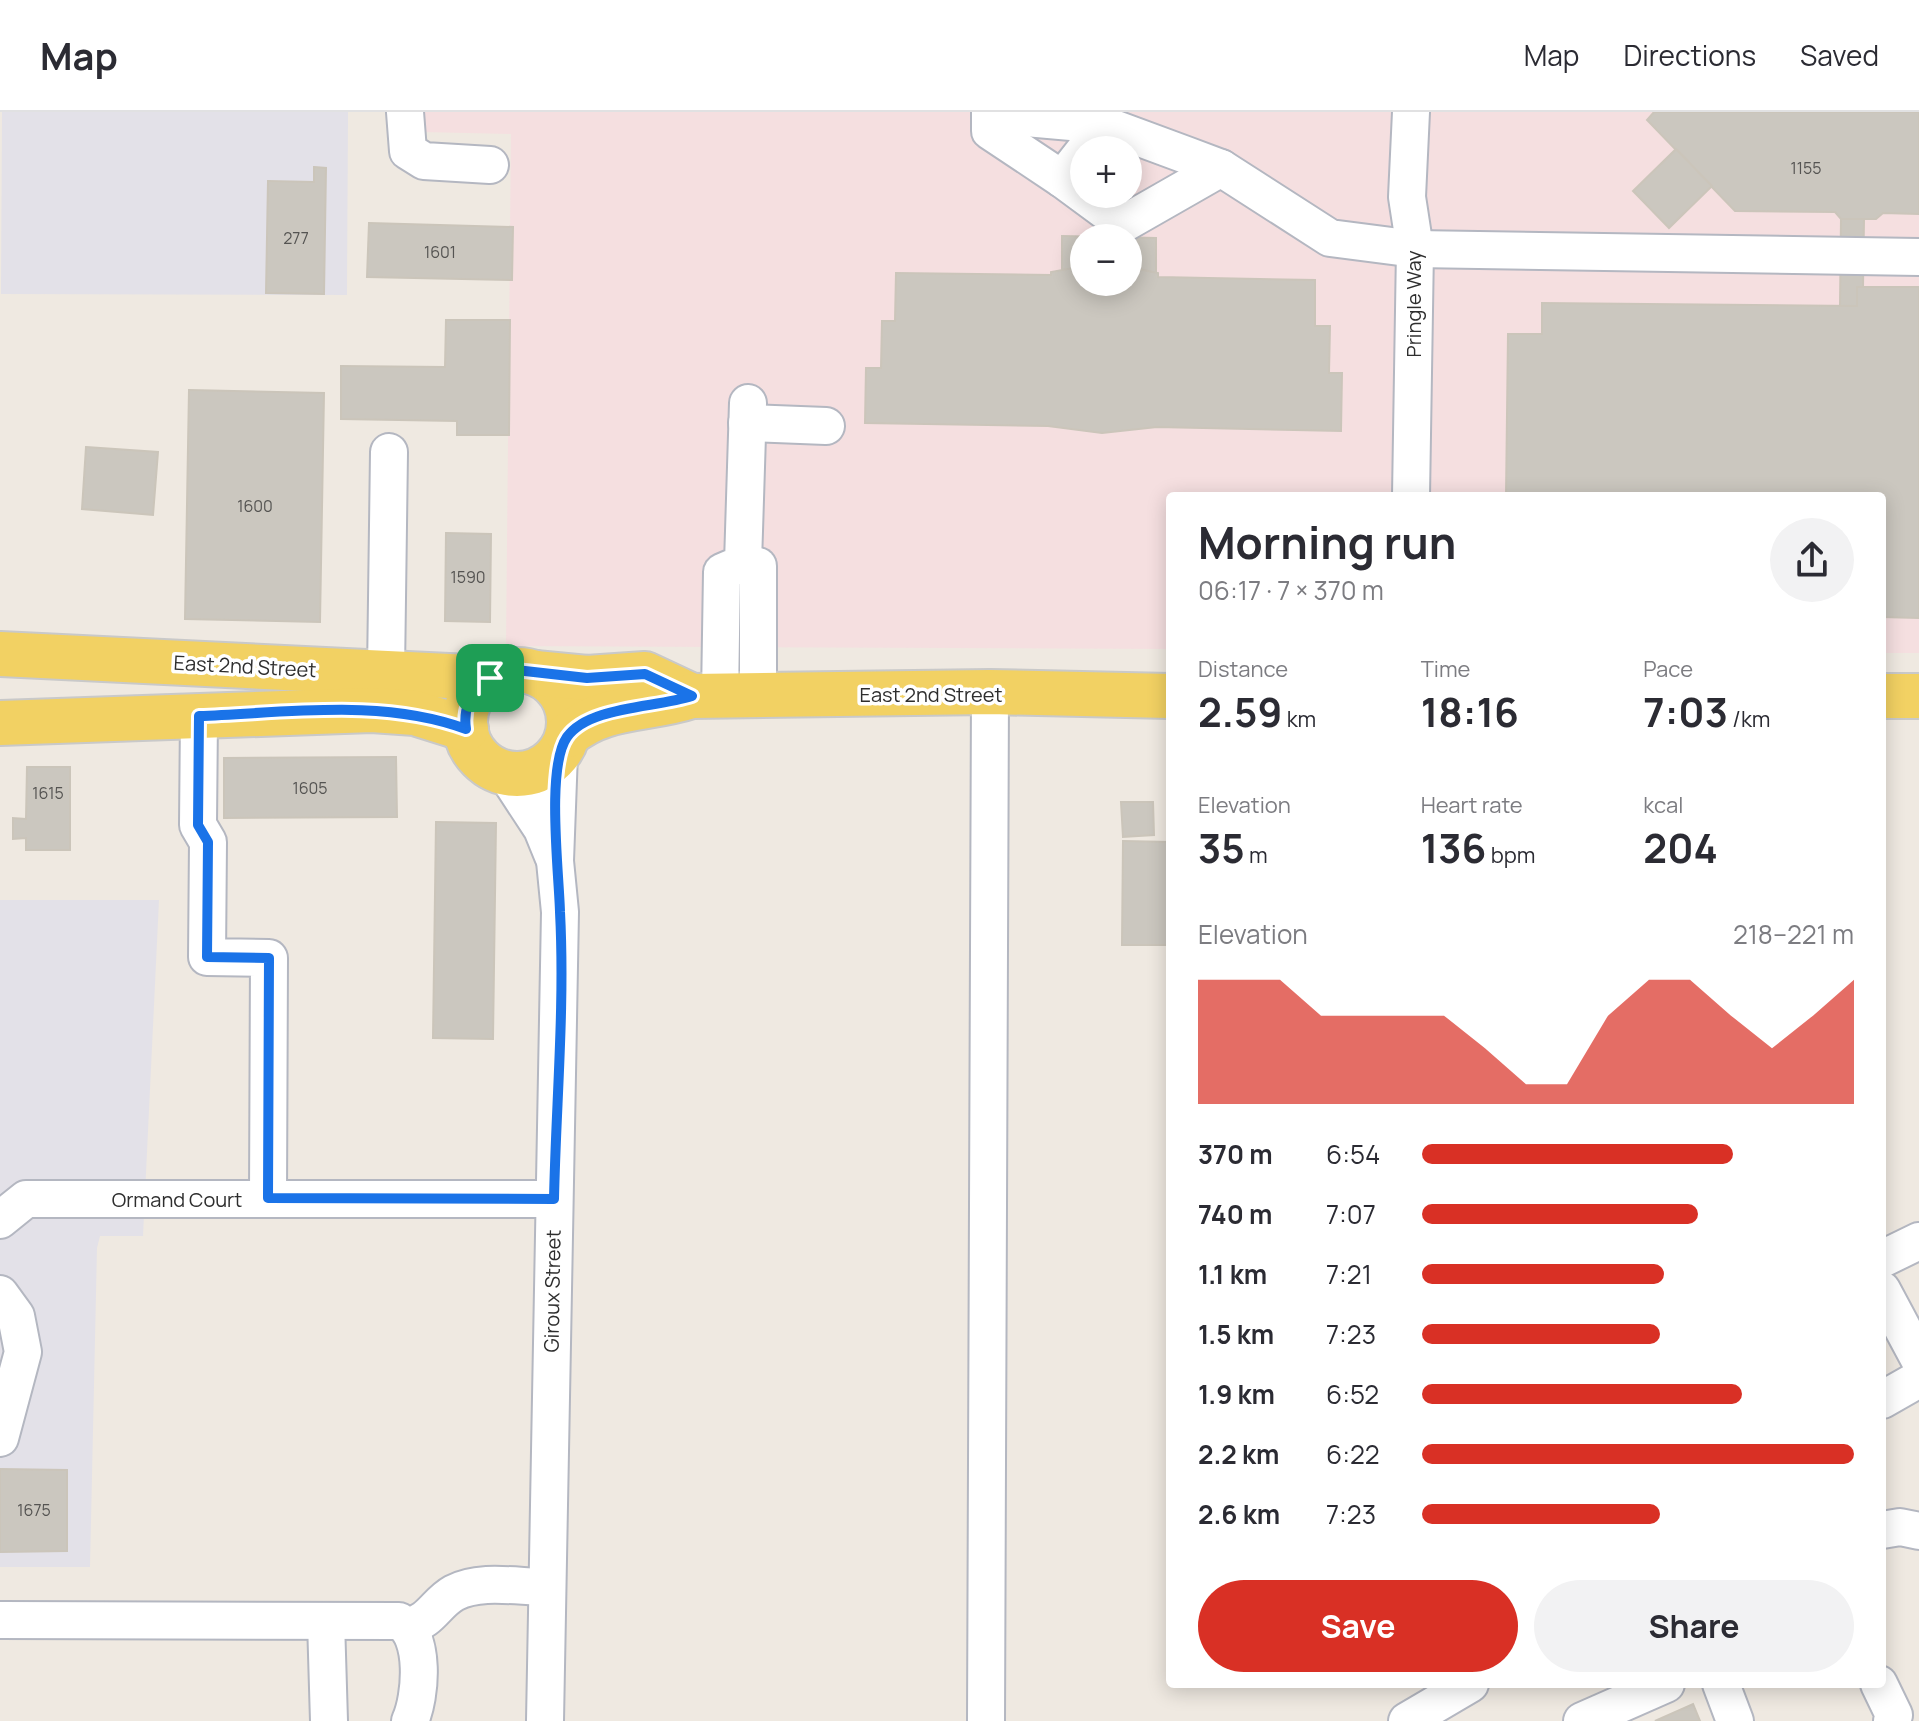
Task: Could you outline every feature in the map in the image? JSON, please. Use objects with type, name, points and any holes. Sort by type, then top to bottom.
[{"type":"main road","name":"East 2nd Street","points":[[0,654],[490,678]]},
{"type":"main road","points":[[0,673],[74,657]]},
{"type":"main road","points":[[516,670],[535,673],[551,683],[563,698],[569,716],[563,744],[545,766],[528,774],[506,774],[476,755],[466,729],[470,700],[490,678],[516,670]]},
{"type":"main road","name":"East 2nd Street","points":[[535,673],[587,678],[645,674],[723,696]]},
{"type":"main road","name":"East 2nd Street","points":[[563,744],[584,722],[607,711],[723,696],[990,692],[1166,696]]},
{"type":"main road","points":[[1886,696],[1919,696]]},
{"type":"main road","points":[[0,723],[372,710],[415,713],[466,729]]},
{"type":"street","points":[[405,112],[408,151],[424,161],[490,165]]},
{"type":"street","name":"Pringle Way","points":[[1411,112],[1407,197],[1415,249],[1411,492]]},
{"type":"street","points":[[1070,136],[990,114],[990,131],[1123,224],[1221,168]]},
{"type":"street","points":[[1142,152],[1221,168],[1330,238],[1415,249],[1919,257]]},
{"type":"street","points":[[1062,179],[1070,169]]},
{"type":"street","points":[[723,696],[750,565],[748,413],[826,426]]},
{"type":"street","points":[[386,672],[389,452]]},
{"type":"street","points":[[986,1721],[990,692]]},
{"type":"street","points":[[199,716],[198,825],[208,842],[207,957],[269,958],[268,1198]]},
{"type":"street","name":"Giroux Street","points":[[545,1721],[560,912],[555,861],[563,744]]},
{"type":"street","name":"Giroux Street","points":[[506,774],[542,829],[555,861]]},
{"type":"street","name":"Ormand Court","points":[[0,1220],[26,1199],[554,1199]]},
{"type":"street","points":[[1886,1257],[1919,1241]]},
{"type":"street","points":[[0,1294],[16,1316],[23,1352],[0,1438]]},
{"type":"street","points":[[1886,1297],[1919,1359]]},
{"type":"street","points":[[1886,1398],[1919,1379]]},
{"type":"street","points":[[1886,1529],[1900,1527],[1919,1531]]},
{"type":"street","points":[[409,1626],[423,1623],[452,1594],[475,1586],[547,1587]]},
{"type":"street","points":[[0,1620],[399,1621],[409,1626],[416,1641],[416,1708],[410,1721]]},
{"type":"street","points":[[326,1621],[329,1721]]},
{"type":"street","points":[[1407,1721],[1462,1688]]},
{"type":"street","points":[[1582,1721],[1657,1688]]},
{"type":"street","points":[[1723,1688],[1735,1721]]},
{"type":"street","points":[[1881,1688],[1894,1715],[1892,1721]]},
{"type":"shaded area","points":[[2,112],[348,112],[347,295],[1,294]]},
{"type":"shaded area","points":[[422,112],[1919,112],[1919,653],[1886,653],[1886,492],[1166,492],[1166,649],[506,646],[511,134],[422,132]]},
{"type":"shaded area","points":[[0,900],[159,900],[143,1236],[100,1236],[97,1248],[90,1567],[0,1567]]},
{"type":"building","points":[[1654,112],[1919,112],[1919,214],[1883,213],[1876,219],[1841,219],[1835,212],[1735,211],[1647,120]]},
{"type":"building","points":[[1676,149],[1712,186],[1669,228],[1633,191]]},
{"type":"building","points":[[314,167],[326,168],[324,294],[266,293],[268,181],[314,182]]},
{"type":"building","points":[[1841,219],[1864,219],[1863,287],[1857,287],[1857,306],[1840,306]]},
{"type":"building","points":[[369,223],[513,227],[512,280],[367,277]]},
{"type":"building","points":[[1062,236],[1070,236],[1070,269],[1062,270]]},
{"type":"building","points":[[1142,238],[1156,238],[1156,273],[1142,270]]},
{"type":"building","points":[[1070,269],[1070,296],[1142,296],[1142,270],[1158,273],[1158,277],[1315,280],[1315,326],[1330,326],[1329,373],[1342,373],[1341,431],[1157,427],[1102,433],[1048,426],[865,423],[866,368],[881,368],[882,321],[895,321],[896,273],[1051,275],[1051,272]]},
{"type":"building","points":[[1857,287],[1919,287],[1919,618],[1886,617],[1886,492],[1506,492],[1508,334],[1542,334],[1542,303],[1857,306]]},
{"type":"building","points":[[446,320],[510,320],[509,435],[457,435],[457,421],[341,419],[341,366],[445,367]]},
{"type":"building","points":[[189,390],[324,393],[320,622],[185,619]]},
{"type":"building","points":[[86,447],[158,452],[153,515],[82,509]]},
{"type":"building","points":[[446,533],[491,534],[490,622],[445,621]]},
{"type":"building","points":[[396,757],[397,817],[224,818],[224,758]]},
{"type":"building","points":[[27,767],[70,767],[70,850],[26,850],[26,838],[13,839],[13,818],[26,819]]},
{"type":"building","points":[[1121,802],[1153,802],[1154,835],[1123,837]]},
{"type":"building","points":[[436,822],[496,823],[493,1039],[433,1038]]},
{"type":"building","points":[[1123,841],[1166,842],[1166,945],[1122,945]]},
{"type":"building","points":[[0,1469],[67,1470],[67,1551],[0,1552]]},
{"type":"building","points":[[1693,1704],[1700,1721],[1655,1721]]},
{"type":"route","points":[[516,670],[587,678],[645,674],[692,696],[665,705],[607,711],[584,722],[568,735],[559,753],[555,861],[560,912],[554,1199],[268,1198],[269,958],[207,957],[208,842],[198,825],[199,716],[372,710],[415,713],[466,729],[470,700],[481,684],[490,678],[516,670]]}]
